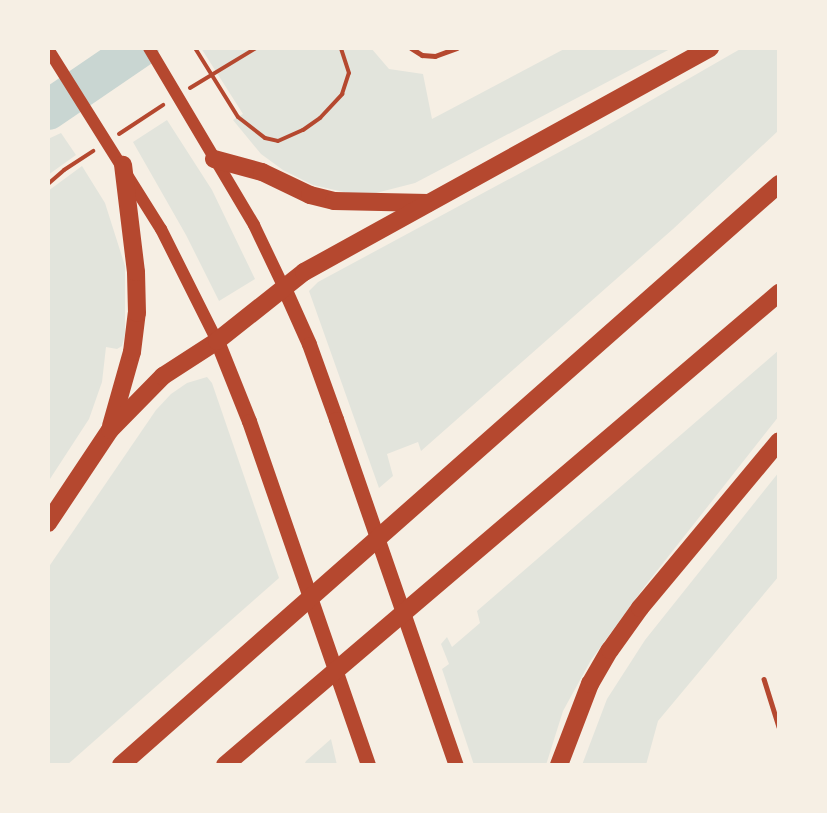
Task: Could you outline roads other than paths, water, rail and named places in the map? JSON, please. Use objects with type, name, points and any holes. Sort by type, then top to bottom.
[{"type":"highway","points":[[48,523],[110,430],[163,376],[217,341],[304,272],[710,48]]},
{"type":"highway","points":[[214,159],[262,172],[309,195],[334,201],[429,203]]},
{"type":"highway","points":[[110,430],[132,352],[137,313],[136,272],[123,165]]},
{"type":"highway","points":[[121,765],[779,184]]},
{"type":"highway","points":[[225,765],[779,293]]},
{"type":"highway","points":[[559,765],[590,684],[610,650],[640,608],[779,441]]},
{"type":"main road","points":[[149,48],[189,119],[254,225],[284,288],[336,419],[456,765]]},
{"type":"main road","points":[[48,49],[123,165],[182,267],[217,341],[249,421],[368,765]]},
{"type":"lane","points":[[411,48],[422,56],[435,56],[456,48]]},
{"type":"lane","points":[[764,680],[779,727]]},
{"type":"waterway","points":[[48,110],[139,48]]}]
